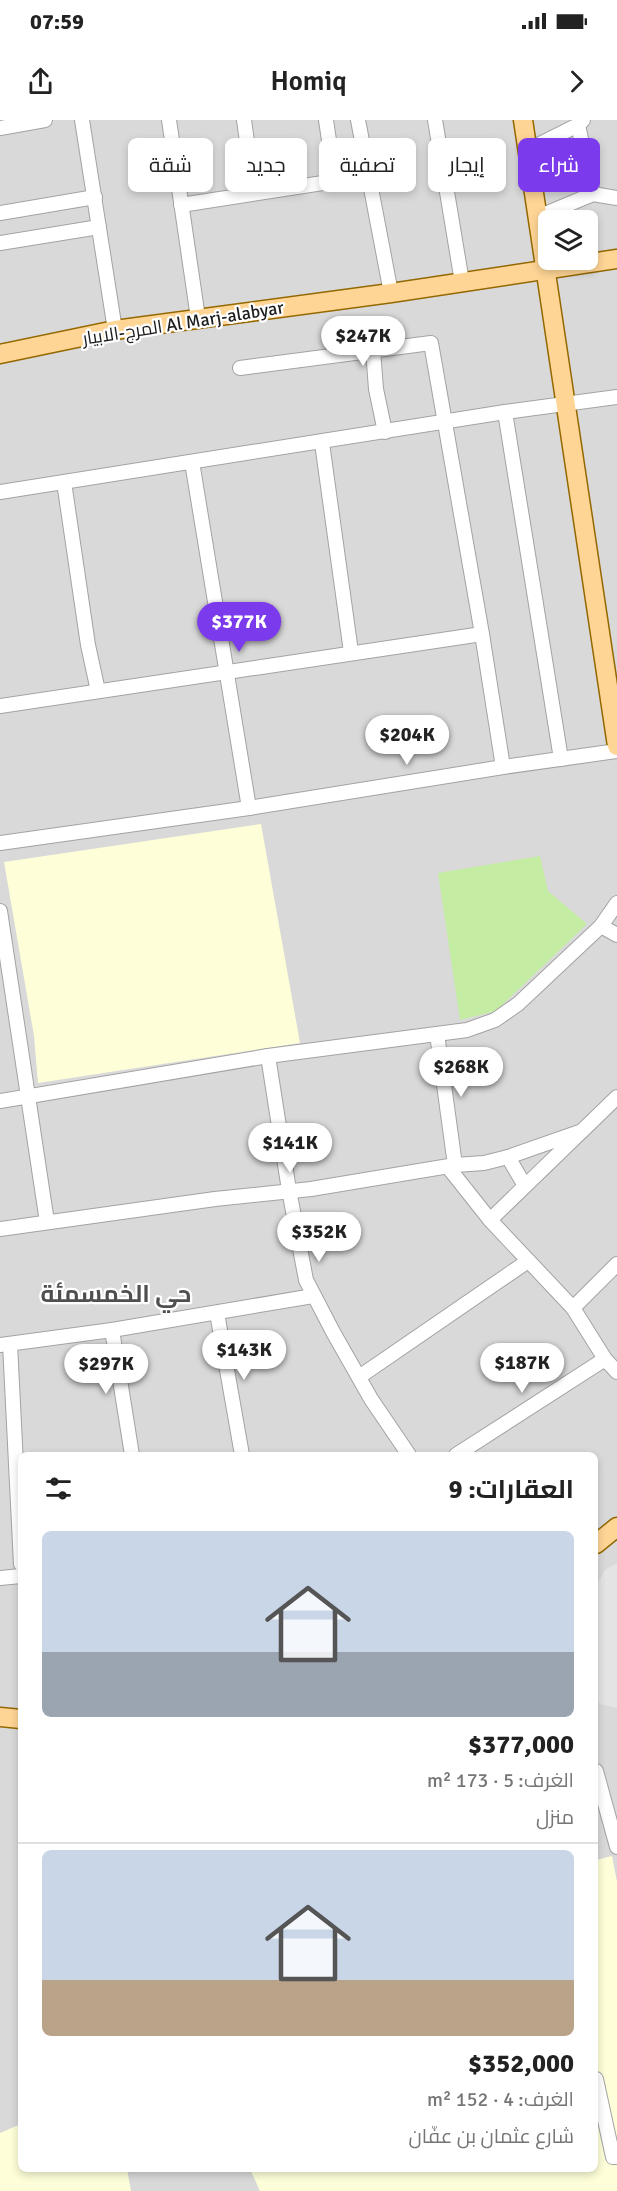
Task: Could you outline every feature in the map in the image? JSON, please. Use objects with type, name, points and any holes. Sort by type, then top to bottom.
[{"type":"main road","points":[[523,120],[526,138]]},
{"type":"main road","points":[[534,192],[538,217]]},
{"type":"main road","name":"المرج-الابيار Al Marj-alabyar","points":[[598,262],[617,259]]},
{"type":"main road","name":"المرج-الابيار Al Marj-alabyar","points":[[0,354],[115,330],[546,270]]},
{"type":"main road","points":[[546,270],[616,723],[617,746]]},
{"type":"main road","points":[[598,1542],[617,1527]]},
{"type":"main road","points":[[0,1718],[18,1719]]},
{"type":"street","points":[[0,128],[45,120]]},
{"type":"street","points":[[82,120],[115,330]]},
{"type":"street","points":[[169,120],[198,318]]},
{"type":"street","points":[[244,120],[246,138]]},
{"type":"street","points":[[326,120],[329,138]]},
{"type":"street","points":[[358,120],[361,138]]},
{"type":"street","points":[[435,120],[462,282]]},
{"type":"street","points":[[550,138],[580,122],[593,194]]},
{"type":"street","points":[[181,205],[254,192]]},
{"type":"street","points":[[371,192],[391,293]]},
{"type":"street","points":[[555,210],[593,194],[617,198]]},
{"type":"street","points":[[0,213],[94,197]]},
{"type":"street","points":[[0,243],[99,227]]},
{"type":"street","points":[[240,368],[431,343],[503,767]]},
{"type":"street","points":[[372,350],[376,389],[385,432]]},
{"type":"street","points":[[0,492],[322,443],[505,412],[617,397]]},
{"type":"street","points":[[505,412],[561,759]]},
{"type":"street","points":[[322,443],[351,652]]},
{"type":"street","points":[[192,462],[249,808]]},
{"type":"street","points":[[64,482],[88,645],[98,691]]},
{"type":"street","points":[[0,706],[482,634]]},
{"type":"street","points":[[0,843],[249,808],[617,751]]},
{"type":"street","points":[[0,1101],[268,1056],[467,1030],[495,1020],[518,1004],[601,926],[617,903]]},
{"type":"street","points":[[0,910],[4,962],[29,1097],[47,1222]]},
{"type":"street","points":[[601,926],[617,935]]},
{"type":"street","points":[[436,1034],[451,1166],[490,1220],[573,1308],[605,1359],[617,1372]]},
{"type":"street","points":[[268,1056],[306,1280],[359,1377],[407,1452]]},
{"type":"street","points":[[490,1220],[617,1097]]},
{"type":"street","points":[[0,1229],[484,1163],[582,1131]]},
{"type":"street","points":[[508,1157],[525,1186]]},
{"type":"street","points":[[359,1377],[528,1261]]},
{"type":"street","points":[[573,1308],[617,1264]]},
{"type":"street","points":[[18,1523],[5,1344],[112,1330],[313,1296]]},
{"type":"street","points":[[217,1312],[241,1452]]},
{"type":"street","points":[[112,1330],[132,1452]]},
{"type":"street","points":[[461,1452],[605,1359]]},
{"type":"street","points":[[0,1578],[18,1575]]},
{"type":"street","points":[[598,1778],[617,1847]]},
{"type":"street","points":[[598,2088],[613,2157],[617,2157]]},
{"type":"shaded area","points":[[0,120],[617,120],[617,2191],[0,2191]]},
{"type":"shaded area","points":[[261,824],[300,1043],[38,1083],[34,1036],[4,862]]},
{"type":"shaded area","points":[[617,1563],[617,1708],[600,1704],[598,1700],[598,1583],[605,1570]]},
{"type":"shaded area","points":[[612,1856],[617,1882],[617,2191],[260,2191],[251,2172],[598,2172],[598,1860]]},
{"type":"shaded area","points":[[18,2125],[18,2172],[128,2172],[131,2191],[0,2191],[0,2133]]},
{"type":"green space","points":[[540,856],[548,891],[587,924],[496,1011],[460,1020],[438,873]]},
{"type":"district","name":"حي الخمسمئة","points":[[116,1294]]}]
